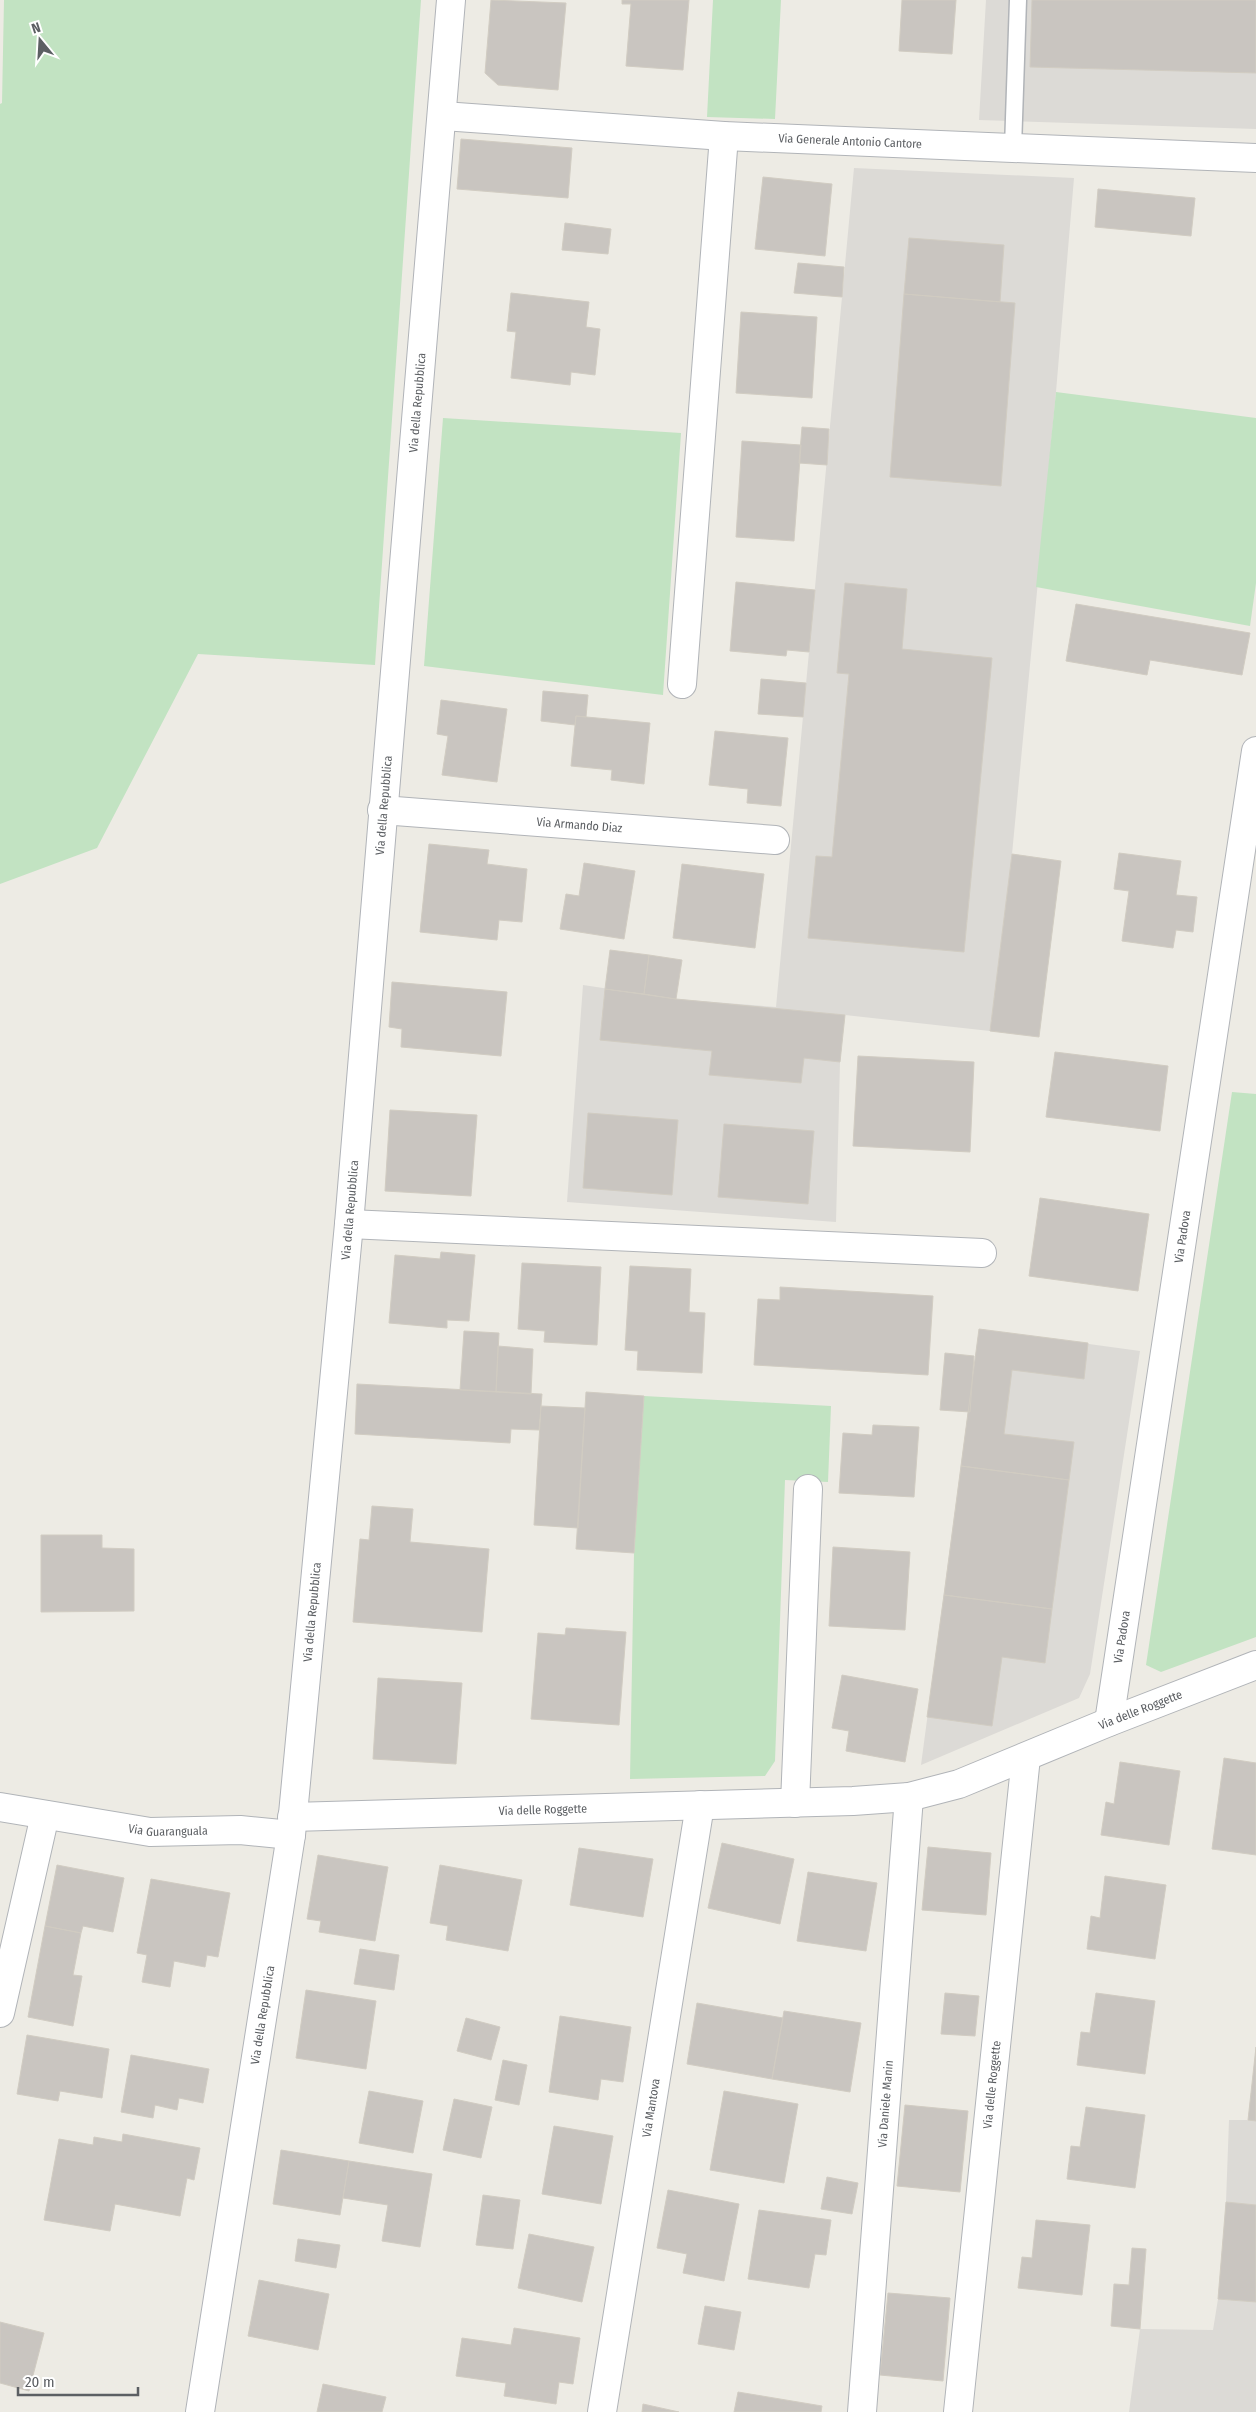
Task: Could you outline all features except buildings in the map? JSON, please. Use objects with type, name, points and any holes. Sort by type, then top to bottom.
[{"type":"street","name":"Via della Repubblica","points":[[200,2412],[292,1826],[349,1224],[382,810],[443,116],[451,0]]},
{"type":"street","name":"Via Generale Antonio Cantore","points":[[443,116],[724,136],[1256,158]]},
{"type":"street","points":[[682,684],[724,136]]},
{"type":"street","name":"Via Padova","points":[[1109,1722],[1256,751]]},
{"type":"street","name":"Via Armando Diaz","points":[[382,810],[775,840]]},
{"type":"street","points":[[349,1224],[982,1253]]},
{"type":"street","points":[[795,1803],[808,1489]]},
{"type":"street","name":"Via delle Roggette","points":[[292,1826],[700,1805],[795,1803],[909,1797],[959,1784],[1109,1722],[1256,1665]]},
{"type":"street","name":"Via delle Roggette","points":[[958,2412],[1026,1757]]},
{"type":"street","name":"Via Daniele Manin","points":[[862,2412],[909,1797]]},
{"type":"street","name":"Via Mantova","points":[[602,2412],[700,1805]]},
{"type":"street","name":"Via Guaranguala","points":[[0,1807],[150,1832],[240,1830],[292,1826]]},
{"type":"street","points":[[0,2013],[45,1815]]},
{"type":"lane","points":[[1013,148],[1018,0]]},
{"type":"shaded area","points":[[986,0],[1256,0],[1256,129],[979,120]]},
{"type":"shaded area","points":[[854,168],[1074,178],[1056,392],[1012,854],[990,1031],[845,1015],[840,1062],[836,1222],[567,1202],[583,985],[676,999],[776,1007]]},
{"type":"shaded area","points":[[979,1329],[1140,1351],[1090,1674],[1079,1698],[921,1765]]},
{"type":"shaded area","points":[[1256,2047],[1256,2412],[1129,2412],[1140,2329],[1213,2330],[1218,2299],[1226,2202],[1229,2120],[1248,2120]]},
{"type":"green space","points":[[4,0],[421,0],[375,665],[198,654],[97,848],[0,884],[0,104],[2,103]]},
{"type":"green space","points":[[713,0],[781,0],[775,119],[707,117]]},
{"type":"green space","points":[[1056,392],[1256,418],[1256,583],[1250,626],[1036,587]]},
{"type":"green space","points":[[443,418],[681,433],[663,695],[424,666]]},
{"type":"green space","points":[[1232,1092],[1256,1094],[1256,1637],[1161,1672],[1146,1665]]},
{"type":"green space","points":[[644,1396],[831,1406],[828,1482],[785,1480],[775,1761],[765,1776],[630,1779],[634,1553]]}]
